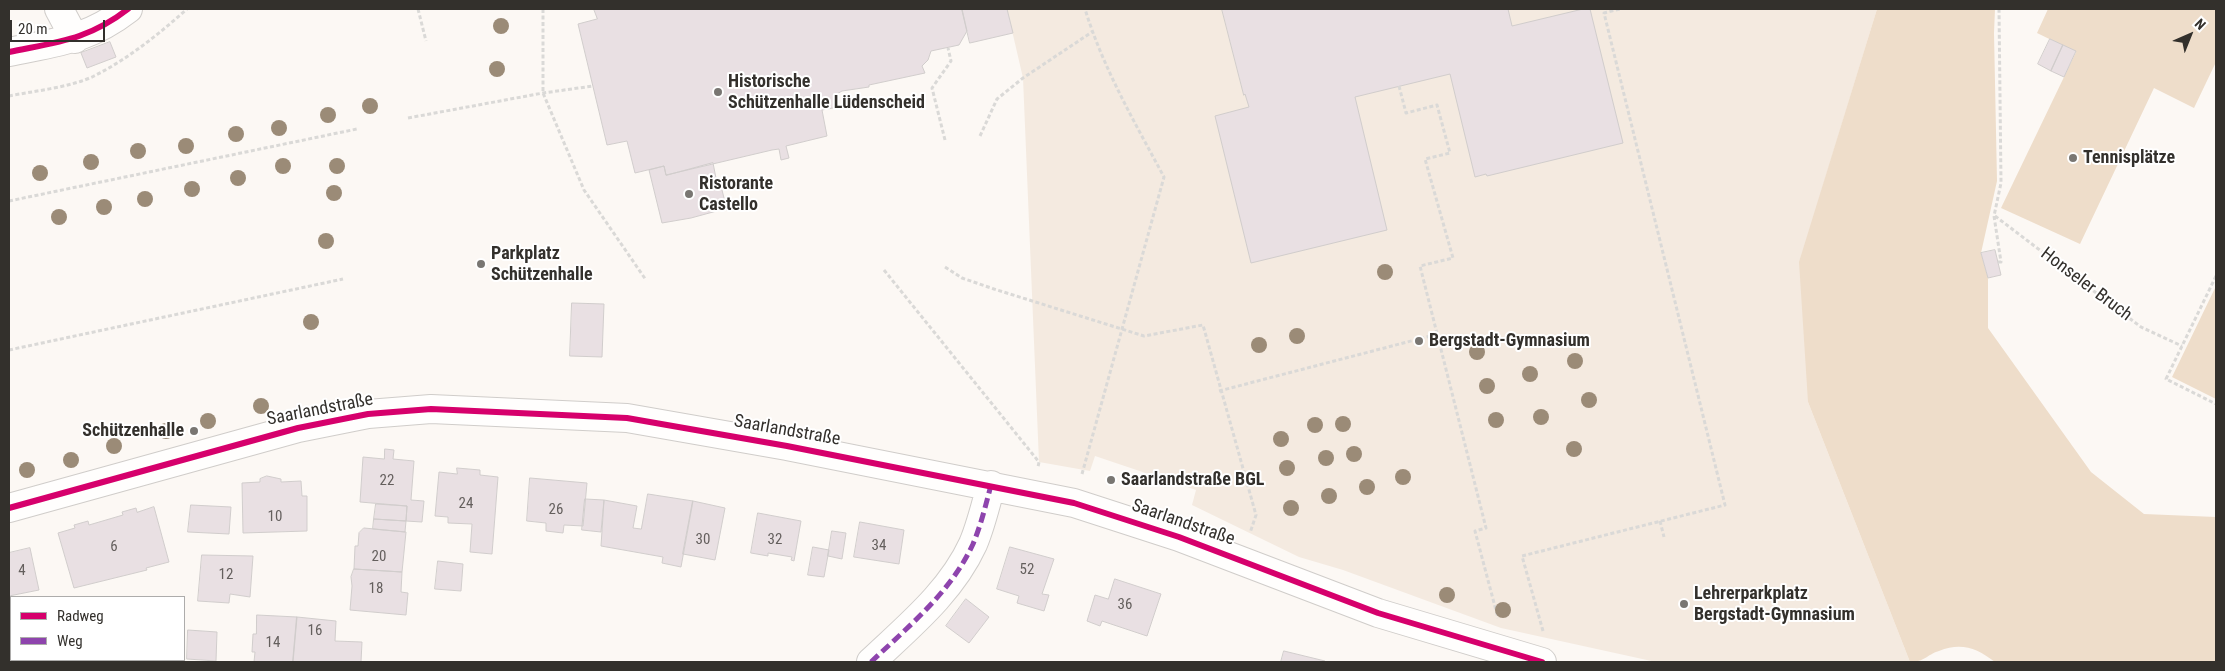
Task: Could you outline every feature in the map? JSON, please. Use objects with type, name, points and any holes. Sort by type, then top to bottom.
[{"type":"street","points":[[59,9],[75,39]]},
{"type":"street","points":[[9,52],[75,39],[111,22],[128,9]]},
{"type":"street","name":"Saarlandstraße","points":[[9,508],[298,428],[368,414],[431,409],[627,418],[992,485],[1074,503],[1240,559],[1344,601],[1508,652],[1544,649]]},
{"type":"street","points":[[872,662],[938,598],[959,568],[973,543],[992,485]]},
{"type":"path","points":[[9,96],[93,77],[129,56],[188,9]]},
{"type":"path","points":[[418,9],[426,41]]},
{"type":"path","points":[[543,9],[543,93],[584,190],[646,280]]},
{"type":"path","points":[[1084,469],[1164,177],[1126,105],[1092,32],[1085,9]]},
{"type":"path","points":[[1544,649],[1522,556],[1725,505],[1604,13],[1620,9]]},
{"type":"path","points":[[1998,262],[2001,262],[1994,216],[2001,183],[1999,9]]},
{"type":"path","points":[[980,136],[998,99],[1023,78],[1092,32]]},
{"type":"path","points":[[945,140],[932,88],[951,61],[948,48]]},
{"type":"path","points":[[408,118],[543,93],[593,86]]},
{"type":"path","points":[[1399,86],[1406,113],[1437,105],[1450,153],[1425,159],[1453,258],[1420,266],[1486,528],[1475,531],[1508,652]]},
{"type":"path","points":[[9,201],[357,129]]},
{"type":"path","points":[[945,267],[970,281],[1144,336],[1203,325],[1219,390],[1256,515],[1240,559]]},
{"type":"path","points":[[884,270],[1039,462],[1030,493]]},
{"type":"path","points":[[2216,276],[2166,380],[2216,404]]},
{"type":"path","points":[[9,350],[343,278]]},
{"type":"path","points":[[1219,390],[1438,334]]},
{"type":"path","points":[[1660,521],[1664,537]]},
{"type":"shaded area","name":"Bergstadt-Gymnasium","points":[[1007,9],[1877,9],[1818,202],[1808,402],[1910,662],[1656,662],[1501,628],[1343,570],[1299,557],[1192,505],[1196,490],[1095,456],[1090,471],[1039,462],[1023,78]]},
{"type":"shaded area","points":[[1877,9],[1995,9],[1997,181],[1981,253],[1988,278],[1988,328],[2091,472],[2144,514],[2216,517],[2216,662],[1995,662],[1975,650],[1954,647],[1947,648],[1922,660],[1910,662],[1808,402],[1799,262]]},
{"type":"shaded area","name":"Tennisplätze","points":[[2048,9],[2216,9],[2216,62],[2194,108],[2154,88],[2080,244],[2001,208],[2076,52],[2037,33]]},
{"type":"shaded area","points":[[2216,286],[2216,399],[2172,377]]},
{"type":"building","name":"Historische Schützenhalle Lüdenscheid","points":[[594,9],[962,9],[967,31],[959,45],[931,51],[928,60],[922,66],[925,73],[869,85],[869,87],[842,91],[835,95],[838,107],[822,110],[827,136],[786,146],[789,158],[781,160],[779,149],[666,175],[664,166],[635,173],[627,141],[607,145],[578,24],[597,19]]},
{"type":"building","points":[[962,9],[1007,9],[1013,33],[970,43]]},
{"type":"building","points":[[1222,9],[1508,9],[1512,26],[1590,9],[1623,143],[1487,176],[1486,174],[1475,177],[1450,74],[1355,97],[1387,230],[1251,263],[1215,116],[1249,107],[1244,95]]},
{"type":"building","points":[[2050,39],[2063,45],[2051,71],[2038,64]]},
{"type":"building","points":[[110,42],[116,57],[87,68],[81,53]]},
{"type":"building","points":[[2063,45],[2076,51],[2064,77],[2051,71]]},
{"type":"building","name":"Ristorante Castello","points":[[713,163],[727,210],[724,209],[691,218],[662,223],[649,170],[664,166],[666,175]]},
{"type":"building","points":[[1995,250],[2001,275],[1988,278],[1981,253]]},
{"type":"building","points":[[572,303],[604,304],[602,357],[570,356]]},
{"type":"building","points":[[385,449],[394,450],[393,459],[414,461],[411,500],[424,501],[422,522],[406,521],[407,506],[360,502],[363,457],[384,459]]},
{"type":"building","points":[[457,468],[480,470],[480,475],[498,477],[492,554],[470,552],[472,524],[448,523],[448,517],[435,516],[439,472],[457,474]]},
{"type":"building","points":[[267,476],[281,479],[281,482],[301,481],[302,496],[307,496],[307,531],[243,533],[242,483],[260,482],[260,479]]},
{"type":"building","points":[[530,478],[587,483],[583,526],[564,525],[563,533],[546,531],[546,523],[527,521]]},
{"type":"building","points":[[648,494],[693,501],[681,567],[662,563],[663,557],[601,546],[604,500],[637,506],[633,528],[641,529]]},
{"type":"building","points":[[585,499],[604,500],[601,532],[582,530]]},
{"type":"building","points":[[693,501],[725,508],[715,560],[683,554]]},
{"type":"building","points":[[376,504],[407,506],[406,521],[374,519]]},
{"type":"building","points":[[191,505],[231,507],[229,534],[188,532]]},
{"type":"building","points":[[154,507],[169,562],[146,568],[147,570],[74,588],[58,533],[75,528],[74,525],[88,521],[89,525],[123,515],[122,512],[136,508],[137,512]]},
{"type":"building","points":[[758,513],[801,521],[794,561],[791,560],[792,557],[768,553],[768,556],[751,553]]},
{"type":"building","points":[[374,519],[406,521],[405,532],[373,529]]},
{"type":"building","points":[[860,522],[904,530],[899,564],[854,557]]},
{"type":"building","points":[[364,528],[406,532],[402,572],[354,569],[355,546],[358,546],[359,533]]},
{"type":"building","points":[[832,531],[846,533],[842,559],[828,556]]},
{"type":"building","points":[[813,547],[829,550],[824,577],[808,575]]},
{"type":"building","points":[[1010,547],[1054,559],[1042,594],[1049,595],[1044,611],[1017,603],[1019,596],[997,589]]},
{"type":"building","points":[[30,548],[39,590],[9,596],[9,553]]},
{"type":"building","points":[[202,555],[253,556],[250,597],[230,594],[229,603],[198,601]]},
{"type":"building","points":[[438,561],[463,564],[461,591],[435,589]]},
{"type":"building","points":[[354,569],[402,572],[401,592],[408,593],[406,615],[350,610],[351,577]]},
{"type":"building","points":[[1115,579],[1161,594],[1147,636],[1102,621],[1100,626],[1087,621],[1095,595],[1108,599]]},
{"type":"building","points":[[966,599],[989,617],[969,643],[946,626]]},
{"type":"building","points":[[257,615],[297,617],[293,662],[254,662],[255,652],[252,652],[253,634],[256,634]]},
{"type":"building","points":[[297,617],[336,621],[335,641],[362,642],[361,662],[293,662]]},
{"type":"building","points":[[188,630],[217,632],[216,661],[187,659]]},
{"type":"building","points":[[1284,651],[1325,661],[1325,662],[1281,662]]},
{"type":"building","points":[[17,661],[46,661],[46,662]]},
{"type":"building","points":[[46,661],[72,661],[72,662]]},
{"type":"building","points":[[108,661],[135,662],[108,662]]},
{"type":"marked path","points":[[871,662],[928,608],[953,578],[973,544],[991,485]]},
{"type":"cycle path","points":[[9,52],[85,34],[128,9]]},
{"type":"cycle path","points":[[9,508],[298,428],[368,414],[431,409],[627,418],[787,446],[1074,503],[1179,537],[1378,613],[1542,662]]},
{"type":"place","name":"Historische Schützenhalle Lüdenscheid","points":[[718,92]]},
{"type":"place","name":"Tennisplätze","points":[[2073,158]]},
{"type":"place","name":"Ristorante Castello","points":[[689,194]]},
{"type":"place","name":"Parkplatz Schützenhalle","points":[[481,264]]},
{"type":"place","name":"Bergstadt-Gymnasium","points":[[1419,341]]},
{"type":"place","name":"Schützenhalle","points":[[194,431]]},
{"type":"place","name":"Saarlandstraße BGL","points":[[1111,480]]},
{"type":"place","name":"Lehrerparkplatz Bergstadt-Gymnasium","points":[[1684,604]]}]
